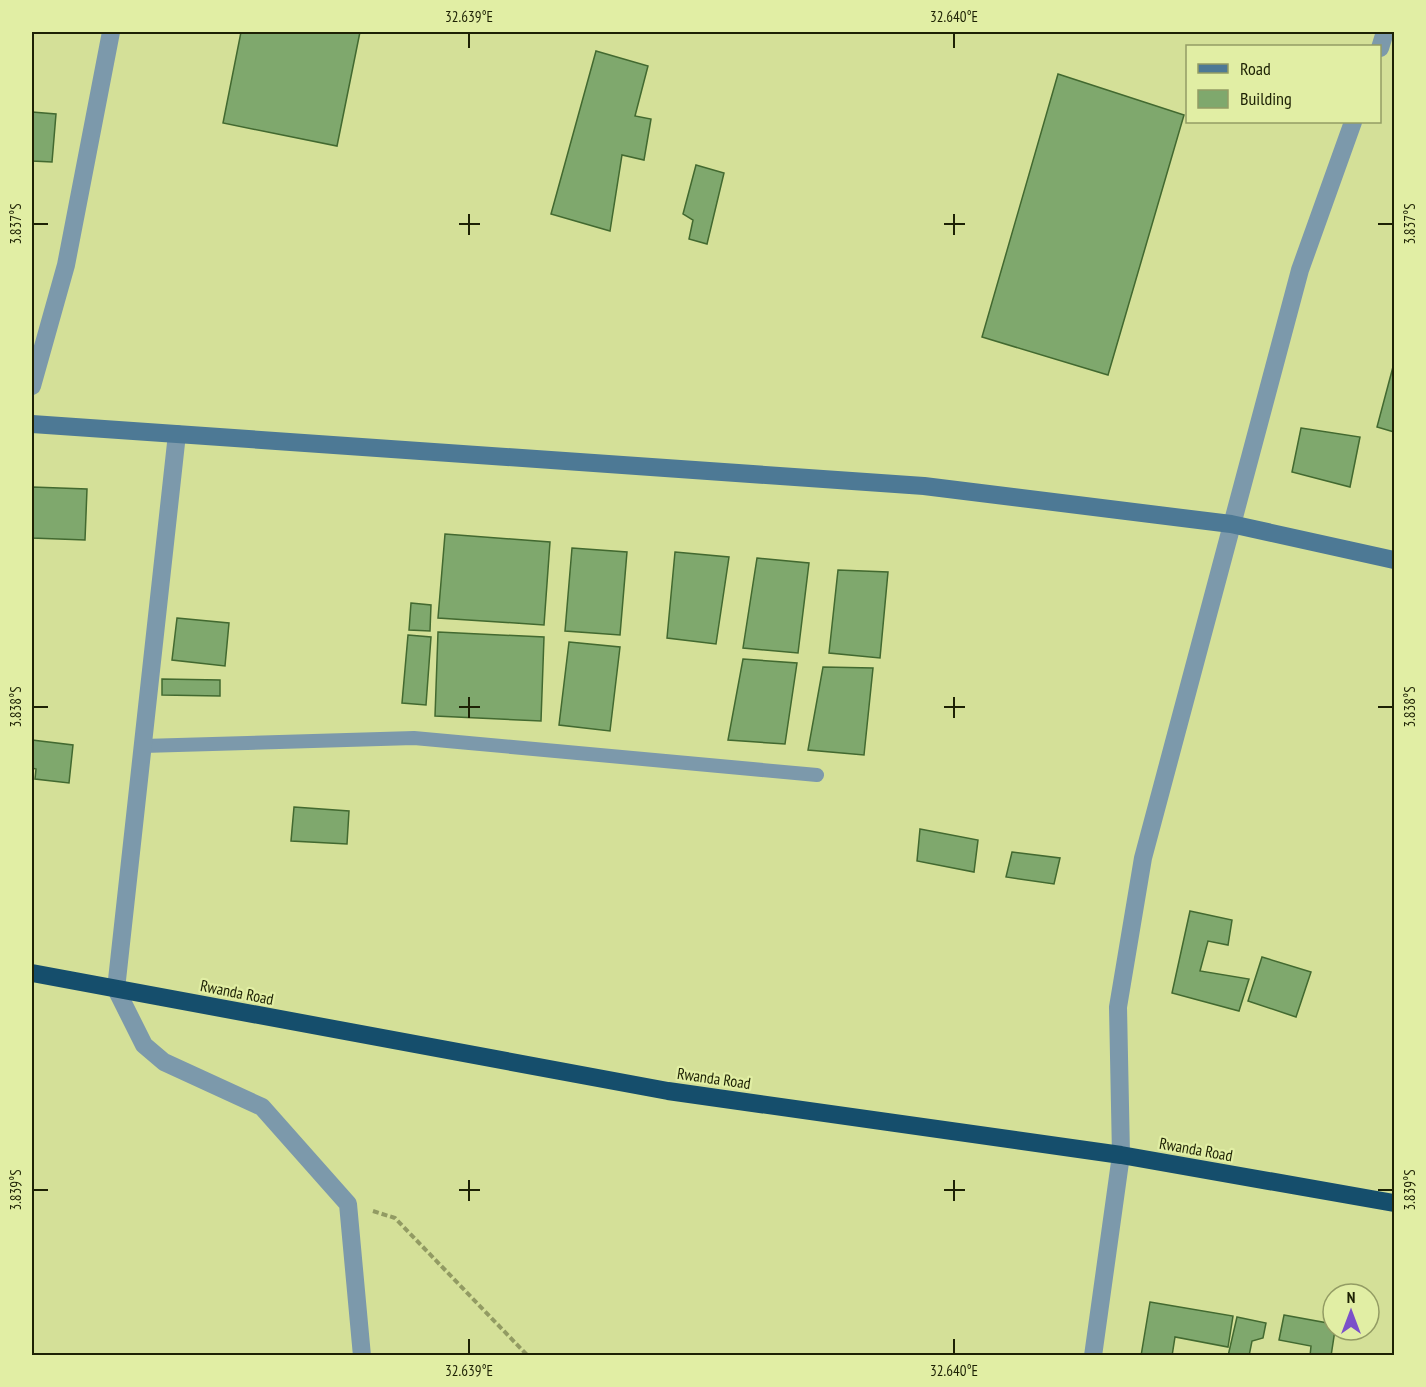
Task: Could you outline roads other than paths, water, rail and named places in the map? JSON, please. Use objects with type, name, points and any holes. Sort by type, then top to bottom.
[{"type":"highway","name":"Rwanda Road","points":[[32,973],[668,1091],[1121,1155],[1395,1203]]},
{"type":"street","points":[[32,386],[66,265],[111,32]]},
{"type":"street","points":[[1092,1356],[1121,1155],[1118,1007],[1143,858],[1300,270],[1353,123]]},
{"type":"street","points":[[32,424],[924,486],[1231,524],[1395,560]]},
{"type":"street","points":[[177,434],[116,989],[144,1045],[164,1062],[262,1107],[348,1204],[362,1356]]},
{"type":"lane","points":[[143,746],[414,738],[817,775]]}]
